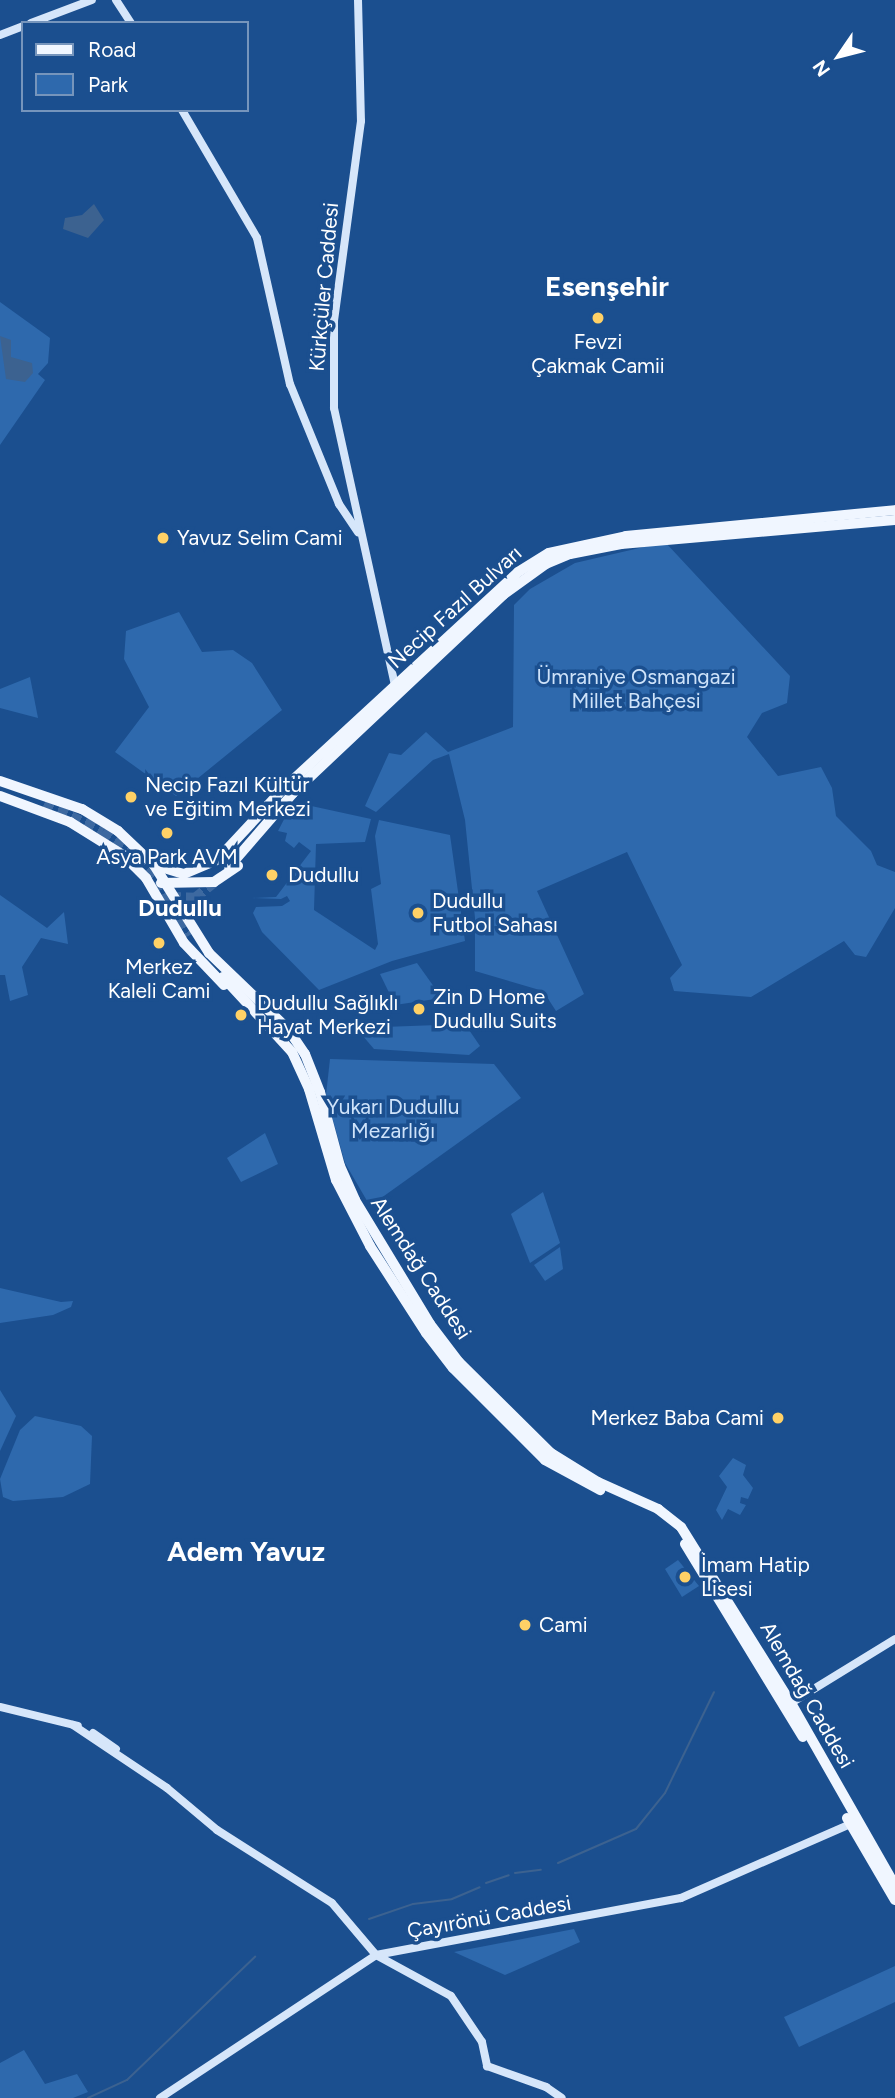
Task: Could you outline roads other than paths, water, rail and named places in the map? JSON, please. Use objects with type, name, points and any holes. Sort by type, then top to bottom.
[{"type":"main road","name":"Necip Fazıl Bulvarı","points":[[229,870],[293,793],[518,572],[562,548],[629,535],[895,510]]},
{"type":"main road","name":"Necip Fazıl Bulvarı","points":[[154,864],[184,874],[217,860],[284,788],[396,692],[503,594],[546,564],[570,554],[648,541],[895,520]]},
{"type":"main road","name":"Alemdağ Caddesi","points":[[0,781],[107,823],[145,854],[154,864],[209,953],[288,1029],[305,1054],[355,1200],[400,1278],[456,1365]]},
{"type":"main road","points":[[0,790],[44,804]]},
{"type":"main road","name":"Alemdağ Caddesi","points":[[0,796],[101,838],[135,866],[192,953],[254,1010]]},
{"type":"main road","points":[[101,838],[99,830],[107,823]]},
{"type":"main road","points":[[145,854],[135,866],[154,882],[214,883],[229,870]]},
{"type":"main road","points":[[217,860],[213,870],[217,877],[229,870]]},
{"type":"main road","name":"Alemdağ Caddesi","points":[[188,936],[292,1052],[309,1089],[337,1180],[370,1246],[456,1365],[545,1460],[668,1523],[715,1583],[789,1705],[895,1900]]},
{"type":"main road","name":"Alemdağ Caddesi","points":[[853,1823],[895,1885]]},
{"type":"street","points":[[35,21],[72,4],[92,0]]},
{"type":"street","points":[[110,0],[119,4],[130,21]]},
{"type":"street","name":"Kürkçüler Caddesi","points":[[358,0],[361,121],[345,216],[332,350],[334,408],[359,533],[396,692]]},
{"type":"street","points":[[0,35],[21,27]]},
{"type":"street","points":[[183,112],[250,222],[262,250],[290,384],[347,520],[359,533]]},
{"type":"street","points":[[789,1705],[895,1639]]},
{"type":"street","points":[[0,1707],[74,1725],[107,1739],[133,1766],[217,1830],[332,1903],[376,1955],[451,1996],[482,2042],[487,2066],[546,2087],[562,2098]]},
{"type":"street","name":"Çayırönü Caddesi","points":[[160,2098],[376,1955],[669,1901],[804,1847],[853,1823]]},
{"type":"waterway","points":[[558,1863],[636,1829],[665,1793],[714,1692]]},
{"type":"waterway","points":[[515,1873],[541,1870]]},
{"type":"waterway","points":[[486,1883],[509,1875]]},
{"type":"waterway","points":[[369,1919],[413,1904],[452,1899],[480,1887]]},
{"type":"waterway","points":[[88,2098],[127,2080],[255,1957]]},
{"type":"tunnel","points":[[44,804],[103,831],[137,858],[165,893],[188,936]]},
{"type":"tunnel","points":[[171,897],[195,898],[221,877]]},
{"type":"place","name":"Fevzi Çakmak Camii","points":[[598,318]]},
{"type":"place","name":"Yavuz Selim Cami","points":[[163,538]]},
{"type":"place","name":"Necip Fazıl Kültür ve Eğitim Merkezi","points":[[131,797]]},
{"type":"place","name":"Asya Park AVM","points":[[167,833]]},
{"type":"place","name":"Dudullu","points":[[272,875]]},
{"type":"place","name":"Dudullu Futbol Sahası","points":[[418,913]]},
{"type":"place","name":"Merkez Kaleli Cami","points":[[159,943]]},
{"type":"place","name":"Zin D Home Dudullu Suits","points":[[419,1009]]},
{"type":"place","name":"Dudullu Sağlıklı Hayat Merkezi","points":[[241,1015]]},
{"type":"place","name":"Merkez Baba Cami","points":[[778,1418]]},
{"type":"place","name":"İmam Hatip Lisesi","points":[[685,1577]]},
{"type":"place","name":"Cami","points":[[525,1625]]},
{"type":"district","name":"Esenşehir","points":[[607,286]]},
{"type":"district","name":"Dudullu","points":[[180,908]]},
{"type":"district","name":"Adem Yavuz","points":[[246,1551]]},
{"type":"park label","name":"Ümraniye Osmangazi Millet Bahçesi","points":[[636,689]]},
{"type":"park label","name":"Yukarı Dudullu Mezarlığı","points":[[393,1119]]}]
